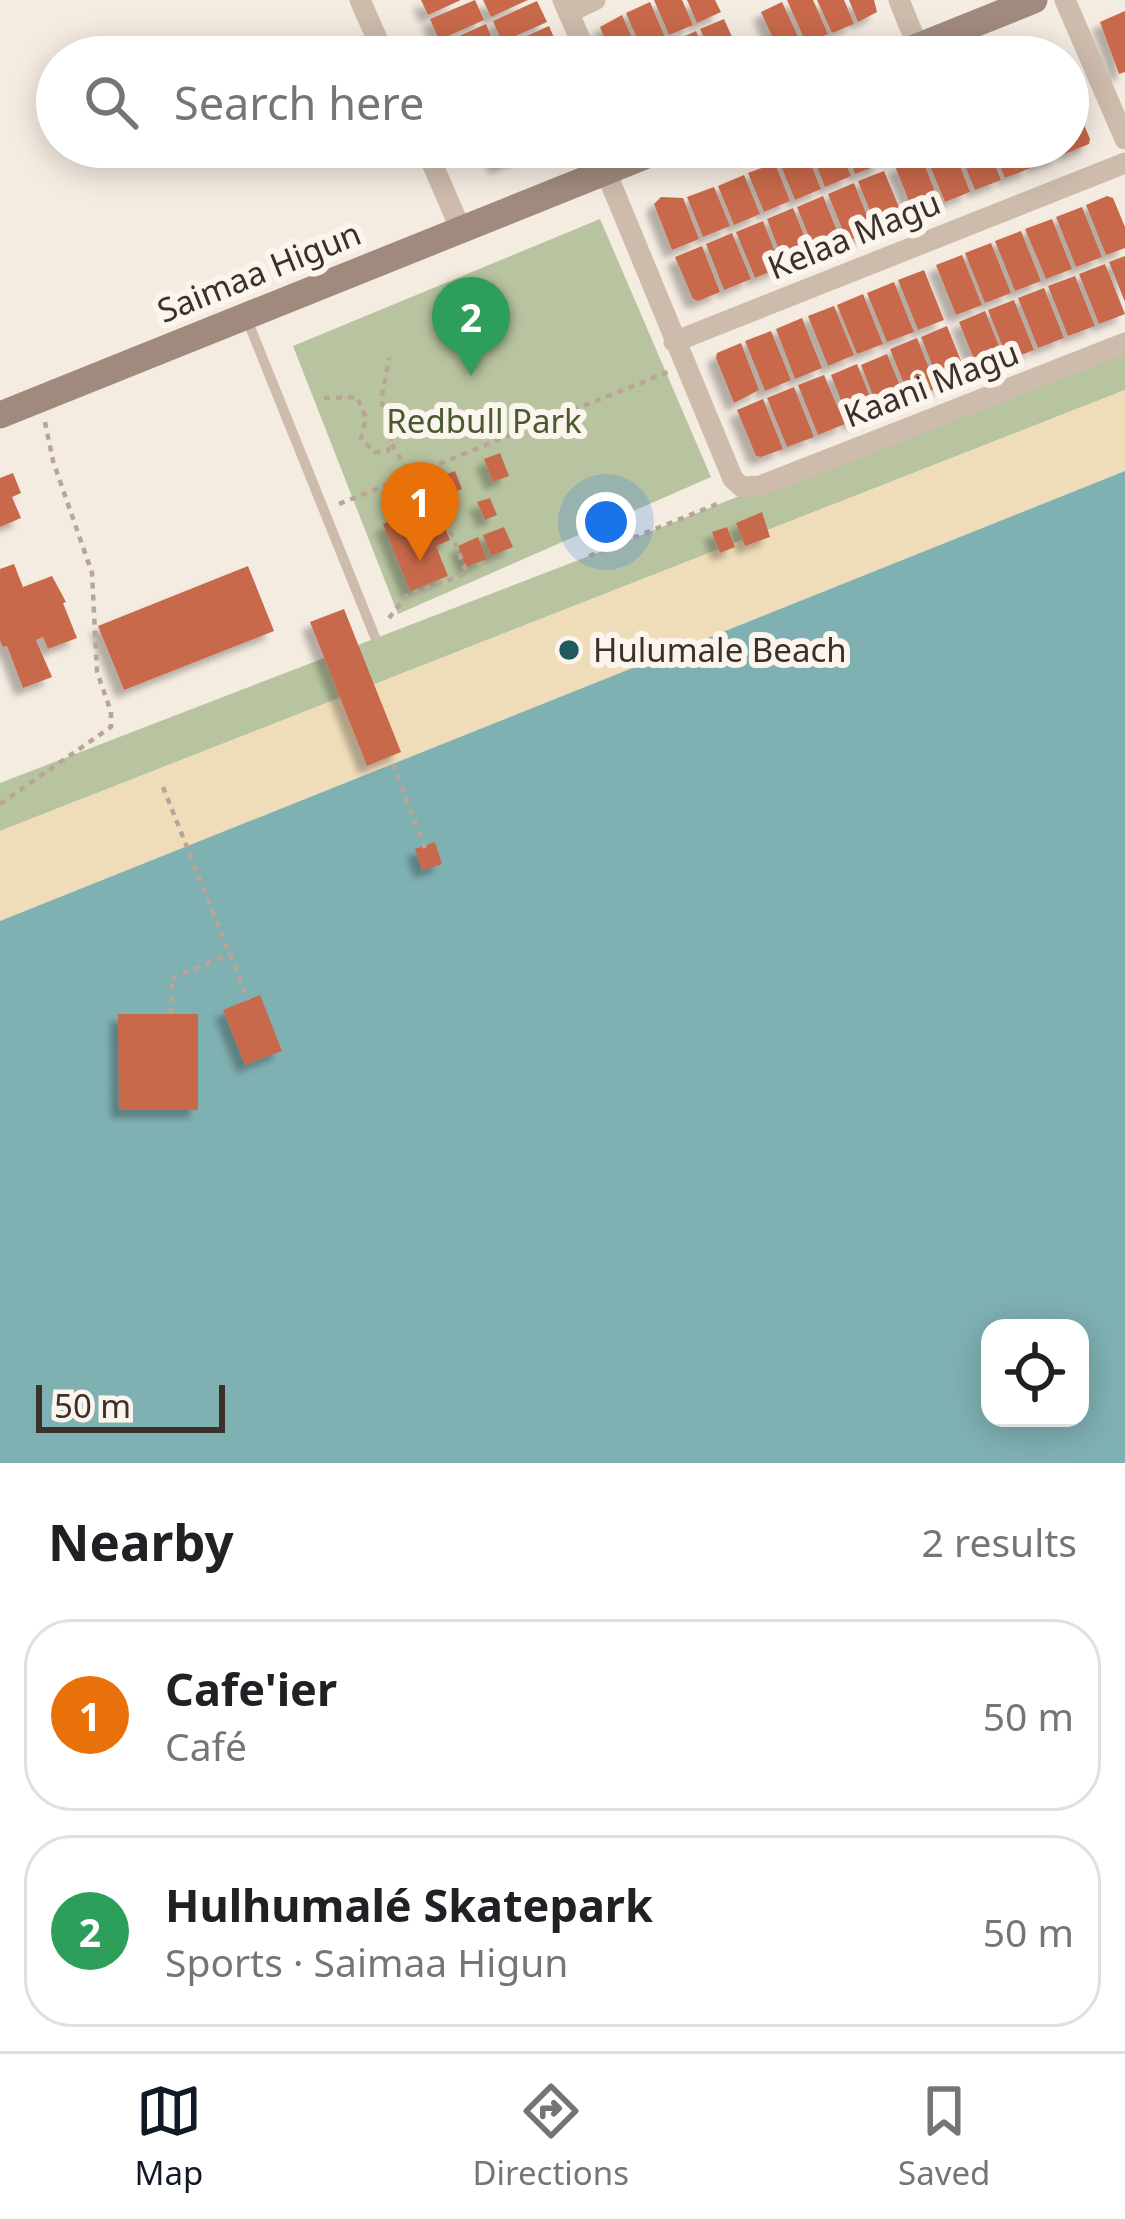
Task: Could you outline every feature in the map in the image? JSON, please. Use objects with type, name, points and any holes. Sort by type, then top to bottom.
[{"type":"street","points":[[360,0],[376,36]]},
{"type":"street","points":[[579,36],[566,6],[596,0]]},
{"type":"street","points":[[899,0],[903,36]]},
{"type":"street","points":[[945,36],[1034,0]]},
{"type":"street","points":[[1065,0],[1081,36]]},
{"type":"street","points":[[1089,56],[1125,139]]},
{"type":"street","name":"Kelaa Magu","points":[[674,342],[1125,163]]},
{"type":"street","points":[[433,168],[461,230]]},
{"type":"street","name":"Saimaa Higun","points":[[0,415],[611,168]]},
{"type":"street","points":[[606,172],[734,479],[747,489],[760,486]]},
{"type":"street","name":"Kaani Magu","points":[[760,486],[1125,343]]},
{"type":"lane","points":[[246,316],[375,637]]},
{"type":"path","points":[[389,358],[381,401],[393,431],[392,444],[410,475]]},
{"type":"path","points":[[324,510],[684,365]]},
{"type":"path","points":[[324,398],[345,394],[357,398],[366,418],[363,443],[382,454],[392,444]]},
{"type":"path","points":[[0,804],[111,727],[111,712],[97,672],[92,573],[53,461],[40,399]]},
{"type":"path","points":[[375,637],[406,596],[466,572],[425,469]]},
{"type":"path","points":[[589,556],[760,486]]},
{"type":"path","points":[[393,764],[425,848]]},
{"type":"path","points":[[163,787],[248,1000]]},
{"type":"path","points":[[171,1014],[172,978],[230,954]]},
{"type":"green space","name":"Redbull Park","points":[[600,219],[711,477],[398,614],[293,346]]},
{"type":"green space","points":[[1125,342],[1125,390],[0,831],[0,783],[589,556]]},
{"type":"sand","name":"Hulumale Beach","points":[[1125,390],[1125,471],[0,921],[0,831]]},
{"type":"water","points":[[1125,471],[1125,1463],[0,1463],[0,921]]},
{"type":"building","points":[[421,0],[461,0],[428,15]]},
{"type":"building","points":[[475,0],[484,20],[437,36],[430,19]]},
{"type":"building","points":[[483,0],[528,0],[491,17]]},
{"type":"building","points":[[654,0],[682,0],[693,25],[669,35]]},
{"type":"building","points":[[687,0],[715,0],[721,12],[697,23]]},
{"type":"building","points":[[787,0],[813,0],[828,34],[803,36]]},
{"type":"building","points":[[817,0],[844,0],[854,24],[832,33]]},
{"type":"building","points":[[849,0],[874,0],[877,12],[858,22]]},
{"type":"building","points":[[537,1],[547,22],[516,36],[499,36],[493,21]]},
{"type":"building","points":[[650,2],[665,36],[636,36],[626,13]]},
{"type":"building","points":[[782,2],[798,36],[772,36],[761,12]]},
{"type":"building","points":[[1125,11],[1125,72],[1119,74],[1100,22]]},
{"type":"building","points":[[622,15],[631,36],[604,36],[600,27]]},
{"type":"building","points":[[724,19],[732,36],[703,36],[700,29]]},
{"type":"building","points":[[486,24],[491,36],[459,36]]},
{"type":"building","points":[[549,26],[553,36],[526,36]]},
{"type":"building","points":[[777,168],[790,201],[764,212],[748,173]]},
{"type":"building","points":[[782,168],[812,168],[821,189],[795,200]]},
{"type":"building","points":[[817,168],[848,168],[851,176],[825,187]]},
{"type":"building","points":[[896,168],[926,168],[940,204],[914,214]]},
{"type":"building","points":[[931,168],[961,168],[970,192],[945,202]]},
{"type":"building","points":[[966,168],[996,168],[1001,180],[975,190]]},
{"type":"building","points":[[1001,168],[1031,168],[1005,178]]},
{"type":"building","points":[[884,171],[904,219],[877,229],[858,181]]},
{"type":"building","points":[[744,175],[760,214],[734,225],[718,186]]},
{"type":"building","points":[[854,183],[873,231],[847,241],[828,194]]},
{"type":"building","points":[[714,187],[730,226],[703,237],[687,197]]},
{"type":"building","points":[[823,196],[842,243],[816,254],[797,207]]},
{"type":"building","points":[[661,197],[683,198],[699,239],[672,250],[654,204]]},
{"type":"building","points":[[1113,198],[1125,227],[1125,248],[1106,255],[1086,205]]},
{"type":"building","points":[[1082,207],[1102,257],[1076,267],[1056,217]]},
{"type":"building","points":[[793,208],[812,255],[785,266],[767,219]]},
{"type":"building","points":[[1052,219],[1072,269],[1046,279],[1025,229]]},
{"type":"building","points":[[763,221],[781,267],[755,278],[736,232]]},
{"type":"building","points":[[1021,231],[1041,281],[1015,291],[995,241]]},
{"type":"building","points":[[732,233],[751,279],[724,290],[706,244]]},
{"type":"building","points":[[991,243],[1011,293],[985,303],[965,253]]},
{"type":"building","points":[[702,246],[720,292],[698,301],[675,257]]},
{"type":"building","points":[[962,255],[982,305],[956,315],[936,265]]},
{"type":"building","points":[[1125,256],[1125,302],[1109,262]]},
{"type":"building","points":[[1105,264],[1125,314],[1099,324],[1079,274]]},
{"type":"building","points":[[924,270],[944,320],[918,330],[898,280]]},
{"type":"building","points":[[1075,276],[1095,326],[1068,336],[1048,286]]},
{"type":"building","points":[[894,282],[914,332],[887,342],[867,293]]},
{"type":"building","points":[[1044,288],[1064,338],[1038,348],[1018,298]]},
{"type":"building","points":[[863,294],[883,344],[857,354],[837,305]]},
{"type":"building","points":[[1014,300],[1034,350],[1008,360],[988,310]]},
{"type":"building","points":[[834,306],[854,355],[828,366],[808,316]]},
{"type":"building","points":[[985,311],[1005,361],[979,372],[959,322]]},
{"type":"building","points":[[802,318],[822,368],[795,379],[776,329]]},
{"type":"building","points":[[947,326],[967,376],[941,387],[921,337]]},
{"type":"building","points":[[771,331],[791,380],[765,391],[745,341]]},
{"type":"building","points":[[917,338],[937,388],[910,399],[890,349]]},
{"type":"building","points":[[741,343],[759,390],[734,403],[716,358],[717,353]]},
{"type":"building","points":[[887,354],[906,400],[879,411],[861,365]]},
{"type":"building","points":[[857,364],[876,412],[850,423],[831,375]]},
{"type":"building","points":[[824,375],[845,424],[818,435],[798,385]]},
{"type":"building","points":[[794,387],[814,437],[787,447],[767,398]]},
{"type":"building","points":[[763,399],[783,449],[761,457],[756,456],[737,410]]},
{"type":"building","points":[[500,453],[509,476],[493,482],[484,459]]},
{"type":"building","points":[[455,471],[462,489],[450,494],[442,476]]},
{"type":"building","points":[[13,473],[21,493],[12,497],[21,518],[0,527],[0,478]]},
{"type":"building","points":[[490,498],[497,515],[485,520],[477,502]]},
{"type":"building","points":[[434,503],[450,540],[436,546],[448,576],[410,591],[383,524]]},
{"type":"building","points":[[762,512],[770,537],[745,546],[736,523]]},
{"type":"building","points":[[504,527],[513,547],[491,556],[483,535]]},
{"type":"building","points":[[727,527],[735,547],[720,553],[712,532]]},
{"type":"building","points":[[478,537],[487,559],[466,567],[458,546]]},
{"type":"building","points":[[14,564],[23,587],[52,576],[77,638],[48,649],[43,637],[36,640],[52,677],[23,688],[7,646],[0,641],[0,569]]},
{"type":"building","points":[[248,566],[274,631],[124,690],[98,626]]},
{"type":"building","points":[[344,609],[401,752],[367,766],[310,622]]},
{"type":"building","points":[[435,842],[442,864],[422,870],[415,849]]},
{"type":"building","points":[[260,995],[282,1051],[245,1065],[223,1010]]},
{"type":"building","points":[[118,1014],[198,1014],[198,1110],[119,1110]]},
{"type":"place","name":"Hulhumalé Skatepark","points":[[471,376]]},
{"type":"place","name":"Cafe'ier","points":[[420,561]]},
{"type":"place","name":"Hulumale Beach","points":[[569,650]]}]
